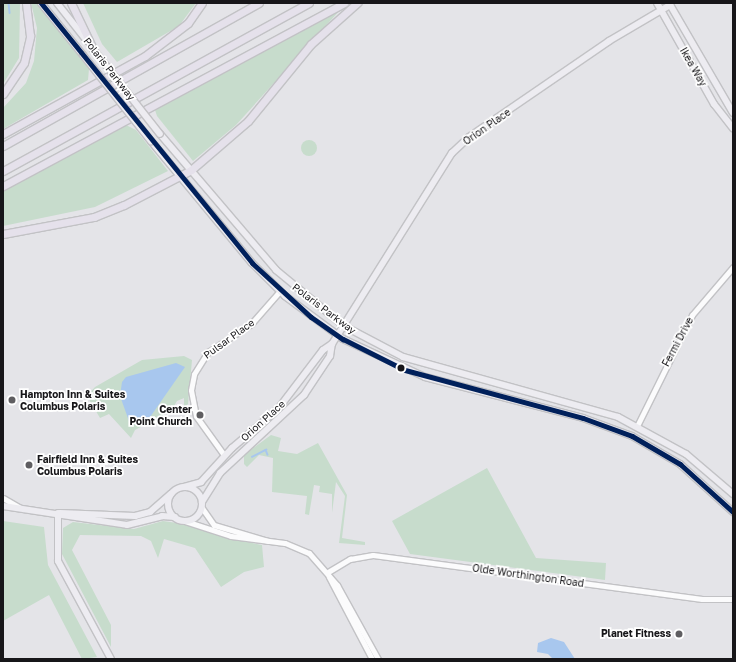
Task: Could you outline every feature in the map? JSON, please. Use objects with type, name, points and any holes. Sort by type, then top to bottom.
[{"type":"highway","points":[[3,94],[24,63],[30,36],[26,3]]},
{"type":"highway","points":[[71,3],[93,49]]},
{"type":"highway","points":[[3,134],[145,56],[188,23],[202,3]]},
{"type":"highway","points":[[241,13],[256,3]]},
{"type":"highway","points":[[3,146],[259,3]]},
{"type":"highway","points":[[3,171],[309,3]]},
{"type":"highway","points":[[3,186],[344,3]]},
{"type":"highway","points":[[3,234],[94,217],[191,170],[248,121],[311,44],[357,3]]},
{"type":"main road","name":"Polaris Parkway","points":[[41,3],[179,176],[280,291],[338,336],[418,375],[584,418],[632,436],[680,464],[733,512]]},
{"type":"main road","name":"Polaris Parkway","points":[[57,3],[160,134],[276,270],[344,326],[403,357],[581,404],[637,426],[686,454],[733,494]]},
{"type":"main road","name":"Ikea Way","points":[[657,3],[714,104],[733,128]]},
{"type":"main road","name":"Ikea Way","points":[[670,4],[733,113]]},
{"type":"main road","name":"Orion Place","points":[[184,486],[201,482],[224,455],[278,409],[323,350],[332,344],[452,153],[469,138],[609,41],[670,4]]},
{"type":"main road","name":"Orion Place","points":[[202,505],[211,486],[230,462],[304,395],[330,356],[332,344]]},
{"type":"main road","points":[[211,486],[224,455]]},
{"type":"main road","points":[[3,506],[134,525],[162,516],[175,517],[185,521],[195,518],[202,505],[198,492],[184,486],[171,494],[150,512],[135,516],[58,513]]},
{"type":"main road","points":[[171,494],[169,509],[175,517]]},
{"type":"main road","points":[[58,513],[58,561],[110,659]]},
{"type":"street","name":"Fermi Drive","points":[[637,426],[692,314],[733,267]]},
{"type":"street","name":"Pulsar Place","points":[[224,455],[204,430],[193,409],[191,390],[194,374],[208,352],[251,324],[280,291]]},
{"type":"street","points":[[3,498],[20,508]]},
{"type":"street","points":[[202,505],[214,525],[268,541],[301,548],[328,572],[378,659]]},
{"type":"street","points":[[185,521],[240,539],[268,541]]},
{"type":"street","name":"Olde Worthington Road","points":[[328,572],[350,559],[373,555],[702,599],[733,599]]},
{"type":"street","points":[[328,572],[332,587],[372,659]]},
{"type":"green space","points":[[3,3],[20,4],[19,58],[3,84]]},
{"type":"green space","points":[[31,3],[36,3],[89,69],[88,80],[3,129],[3,108],[26,83],[34,61],[37,28]]},
{"type":"green space","points":[[83,3],[196,3],[179,26],[117,62],[102,44]]},
{"type":"green space","points":[[340,10],[236,125],[193,161],[157,116],[155,110]]},
{"type":"green space","points":[[124,124],[136,130],[168,171],[95,207],[3,226],[3,191]]},
{"type":"green space","points":[[309,140],[316,145],[317,148],[312,155],[309,156],[302,151],[301,148],[306,141]]},
{"type":"green space","points":[[184,356],[192,360],[188,404],[184,408],[184,398],[177,401],[171,411],[135,430],[131,438],[109,414],[100,418],[87,396],[95,387],[142,360]]},
{"type":"green space","points":[[271,435],[281,438],[278,451],[297,454],[318,443],[347,495],[342,538],[365,542],[365,545],[339,543],[345,496],[336,482],[332,513],[332,494],[319,492],[320,486],[314,485],[309,515],[305,514],[307,496],[272,492],[273,458],[259,455],[247,467],[244,464],[244,455]]},
{"type":"green space","points":[[487,468],[536,558],[606,563],[605,580],[410,554],[392,521]]},
{"type":"green space","points":[[3,521],[44,527],[48,565],[97,657],[82,659],[49,595],[3,621]]},
{"type":"green space","points":[[163,521],[198,526],[227,538],[262,545],[264,567],[244,572],[221,587],[195,548],[164,539],[158,558],[151,541],[141,536],[80,535],[72,550],[111,625],[111,647],[62,554],[63,528],[73,522],[134,529]]},
{"type":"water","points":[[176,363],[185,367],[148,420],[136,425],[129,421],[120,396],[122,382],[126,377]]},
{"type":"water","points":[[551,638],[564,642],[575,659],[553,659],[548,654],[537,652],[538,643]]},
{"type":"waterway","points":[[9,3],[10,13]]},
{"type":"waterway","points":[[252,457],[266,450],[268,455]]},
{"type":"transit line","points":[[41,3],[252,263],[311,317],[343,339],[405,370],[583,418],[632,436],[680,464],[733,512]]},
{"type":"place","name":"Hampton Inn & Suites Columbus Polaris","points":[[12,400]]},
{"type":"place","name":"Center Point Church","points":[[200,415]]},
{"type":"place","name":"Fairfield Inn & Suites Columbus Polaris","points":[[29,465]]},
{"type":"place","name":"Planet Fitness","points":[[679,634]]}]
